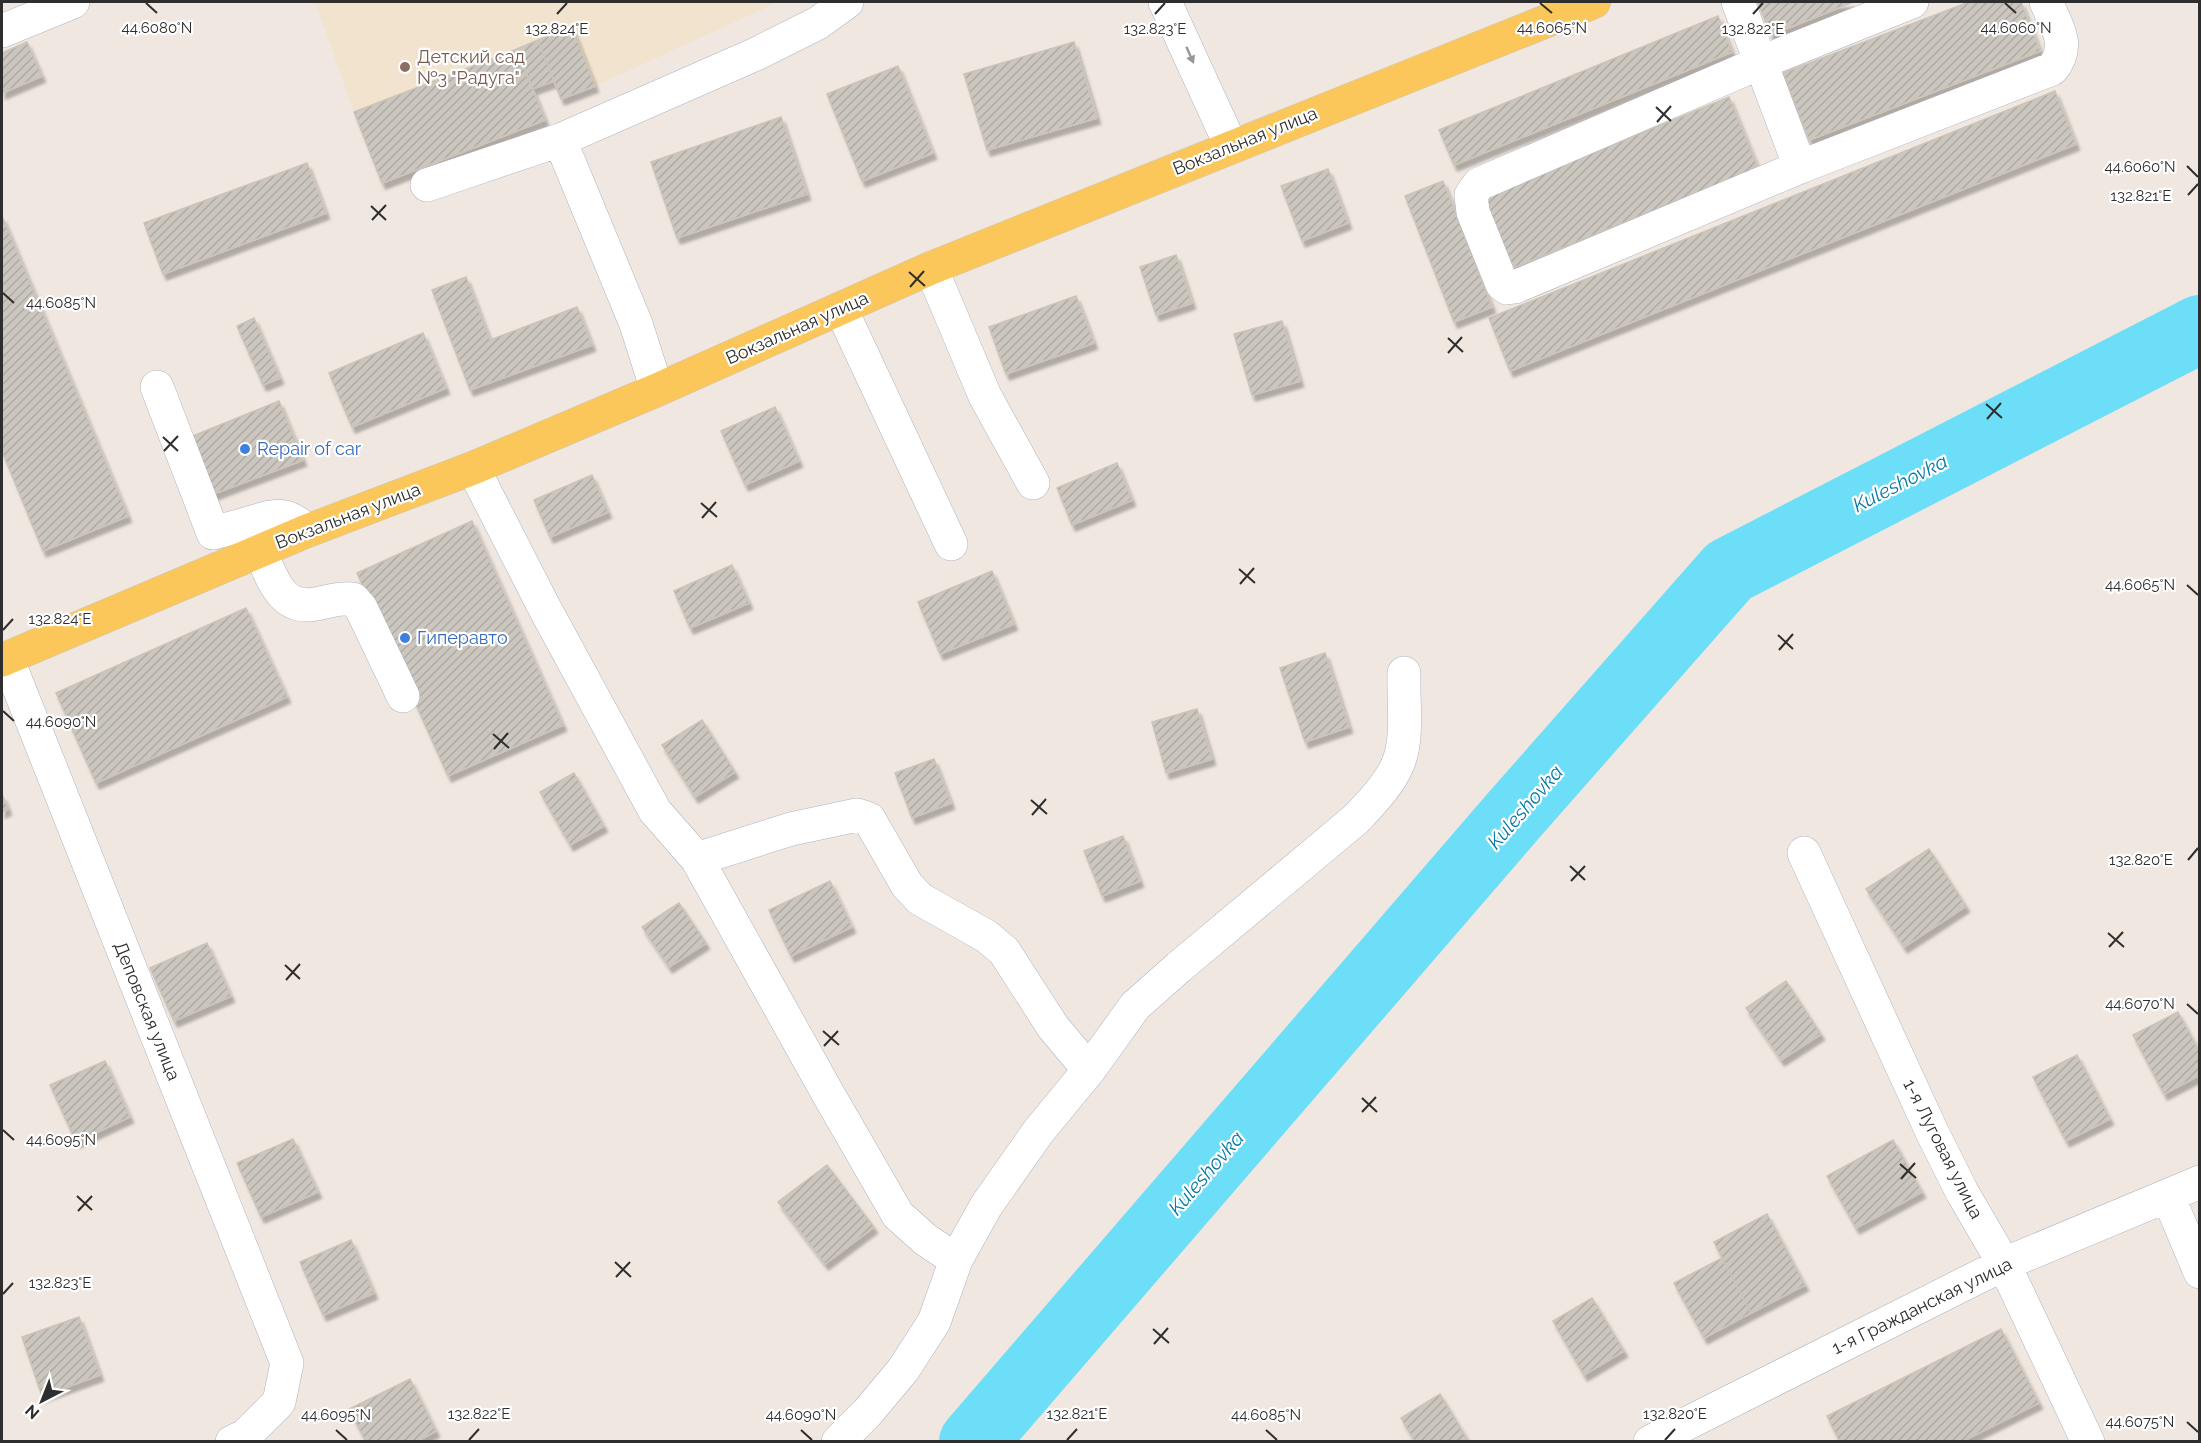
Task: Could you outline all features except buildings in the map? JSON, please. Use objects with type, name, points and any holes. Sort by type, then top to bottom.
[{"type":"main road","name":"Вокзальная улица","points":[[4,659],[307,531],[473,468],[657,390],[931,268],[1594,2]]},
{"type":"street","points":[[2,32],[36,8],[73,2]]},
{"type":"street","points":[[427,185],[560,140],[756,54],[818,23],[848,2]]},
{"type":"street","points":[[1165,2],[1231,146]]},
{"type":"street","points":[[1738,2],[1800,167]]},
{"type":"street","points":[[1912,2],[1762,62],[1479,183],[1471,195],[1473,212],[1502,284],[1507,288],[1515,287],[1800,167],[2052,69],[2062,53],[2063,42],[2046,2]]},
{"type":"street","points":[[560,140],[636,324],[657,390]]},
{"type":"street","points":[[931,268],[984,396],[1033,483]]},
{"type":"street","points":[[841,309],[951,544]]},
{"type":"street","points":[[157,387],[213,533],[229,565]]},
{"type":"street","points":[[473,468],[544,607],[655,811],[698,859],[898,1215],[926,1240],[956,1260]]},
{"type":"street","points":[[213,533],[271,515],[286,516],[298,521],[307,531]]},
{"type":"street","points":[[260,551],[286,600],[296,604],[313,605],[341,597],[353,598],[361,608],[403,696]]},
{"type":"street","name":"Деповская улица","points":[[4,659],[287,1363],[279,1402],[245,1436],[232,1442]]},
{"type":"street","points":[[838,1442],[867,1413],[903,1370],[934,1322],[956,1260],[986,1206],[1032,1141],[1089,1070],[1135,1006],[1356,819],[1379,795],[1400,759],[1403,740],[1404,673]]},
{"type":"street","points":[[698,859],[791,829],[857,815],[869,819],[907,885],[920,899],[986,936],[1004,951],[1053,1027],[1089,1070]]},
{"type":"street","name":"1-я Луговая улица","points":[[1804,854],[1932,1132],[1962,1192],[2004,1264],[2088,1442]]},
{"type":"street","name":"1-я Гражданская улица","points":[[1650,1442],[2004,1264],[2199,1182]]},
{"type":"street","points":[[2168,1196],[2199,1272]]},
{"type":"shaded area","name":"Детский сад №3 \"Радуга\"","points":[[315,2],[778,2],[595,86],[571,27],[354,112]]},
{"type":"waterway","name":"Kuleshovka","points":[[973,1442],[1514,815],[1729,571],[2200,329]]},
{"type":"place","name":"Детский сад №3 \"Радуга\"","points":[[405,67]]},
{"type":"place","name":"Repair of car","points":[[245,449]]},
{"type":"place","name":"Гиперавто","points":[[405,638]]}]
